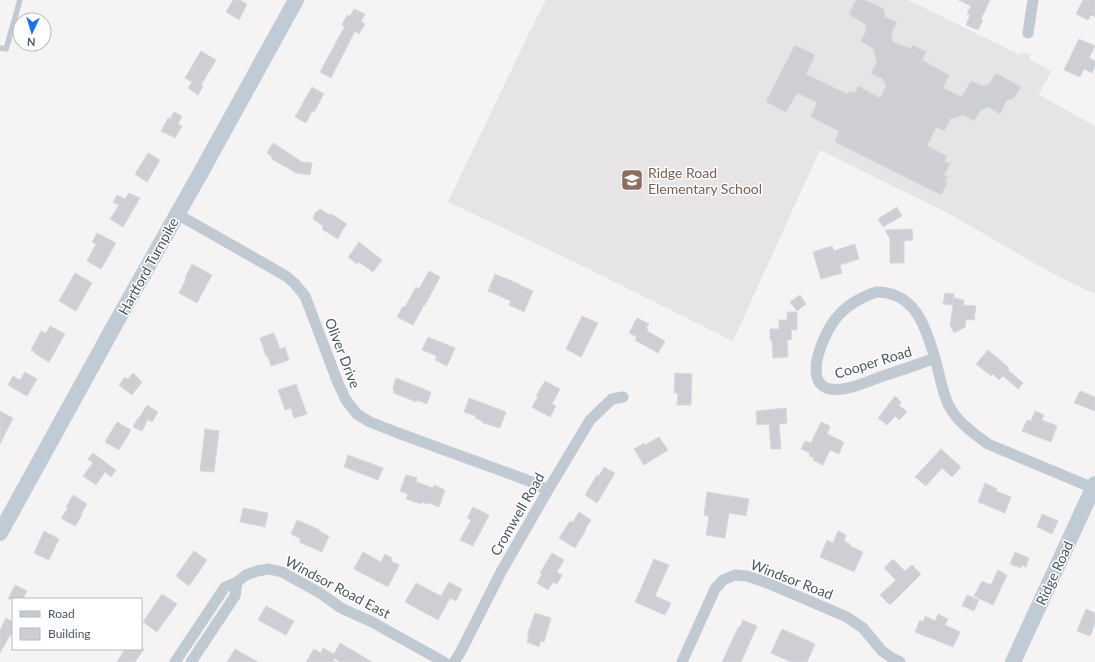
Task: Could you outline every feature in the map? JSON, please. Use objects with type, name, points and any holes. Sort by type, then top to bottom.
[{"type":"main road","name":"Hartford Turnpike","points":[[0,533],[296,0]]},
{"type":"main road","name":"Ridge Road","points":[[1013,662],[1094,486]]},
{"type":"street","points":[[1028,33],[1033,0]]},
{"type":"street","name":"Oliver Drive","points":[[177,214],[286,276],[295,284],[305,296],[338,384],[346,400],[357,414],[370,422],[532,482],[548,490]]},
{"type":"street","name":"Cooper Road","points":[[935,358],[856,386],[839,389],[829,389],[822,385],[816,368],[818,354],[828,331],[837,316],[856,301],[876,292],[886,292],[898,297],[908,303],[915,310],[925,329],[935,358],[948,404],[955,415],[975,435],[988,444],[1094,486]]},
{"type":"street","name":"Cromwell Road","points":[[454,662],[501,572],[590,420],[612,399],[623,397]]},
{"type":"street","name":"Windsor Road East","points":[[175,662],[225,587],[237,582],[246,575],[257,570],[269,569],[282,572],[320,593],[341,608],[372,622],[444,662]]},
{"type":"street","name":"Windsor Road","points":[[682,662],[715,589],[723,580],[735,575],[747,576],[765,582],[846,617],[863,628],[882,651],[900,662]]},
{"type":"street","points":[[191,662],[235,596],[237,582]]},
{"type":"lane","points":[[0,48],[6,49],[20,0]]},
{"type":"shaded area","name":"Ridge Road Elementary School","points":[[546,0],[908,0],[1020,55],[1021,52],[1031,55],[1029,59],[1051,71],[1039,95],[1095,126],[1095,294],[1032,262],[948,213],[820,150],[733,341],[579,264],[448,202]]},
{"type":"building","points":[[233,0],[240,0],[247,4],[239,20],[226,12]]},
{"type":"building","points":[[856,0],[865,0],[884,9],[885,17],[897,22],[891,34],[893,42],[911,49],[913,45],[926,52],[922,60],[949,75],[943,88],[962,97],[971,81],[983,86],[989,84],[996,73],[1021,87],[1014,98],[1006,101],[1000,114],[988,107],[981,110],[974,121],[963,115],[950,119],[944,131],[936,127],[927,146],[947,156],[944,161],[950,164],[944,175],[948,176],[945,182],[947,183],[941,195],[835,142],[839,131],[811,117],[817,102],[797,93],[786,112],[766,102],[795,45],[815,55],[806,74],[847,94],[851,91],[855,93],[858,86],[880,98],[886,87],[883,79],[871,73],[877,62],[873,48],[861,41],[866,31],[865,24],[849,14]]},
{"type":"building","points":[[958,0],[990,0],[981,19],[983,20],[978,30],[966,25],[970,15],[967,14],[971,6]]},
{"type":"building","points":[[1083,0],[1095,0],[1095,17],[1091,15],[1088,20],[1076,14]]},
{"type":"building","points":[[354,9],[365,14],[361,22],[365,24],[359,34],[355,31],[331,78],[320,72],[345,26],[342,25],[347,15],[350,16]]},
{"type":"building","points":[[1079,39],[1095,46],[1089,58],[1095,61],[1095,66],[1092,73],[1084,69],[1080,77],[1064,70]]},
{"type":"building","points":[[201,51],[216,60],[201,85],[203,86],[198,95],[188,88],[192,82],[185,78]]},
{"type":"building","points":[[312,87],[324,94],[314,112],[312,111],[306,123],[295,117]]},
{"type":"building","points":[[174,112],[182,116],[178,124],[182,126],[175,138],[161,131],[168,118],[170,119]]},
{"type":"building","points":[[273,143],[302,162],[312,163],[310,175],[296,173],[272,159],[272,157],[267,153]]},
{"type":"building","points":[[148,153],[160,160],[147,182],[135,174]]},
{"type":"building","points":[[129,193],[140,198],[123,227],[110,219],[119,205],[113,202],[117,195],[125,199]]},
{"type":"building","points":[[897,207],[902,216],[883,227],[878,219]]},
{"type":"building","points":[[320,209],[347,224],[338,239],[322,229],[323,226],[313,219],[315,213]]},
{"type":"building","points":[[912,229],[913,240],[904,241],[904,263],[890,263],[890,239],[885,230]]},
{"type":"building","points":[[97,233],[116,243],[101,269],[87,261],[96,244],[92,242]]},
{"type":"building","points":[[359,242],[382,260],[373,272],[359,262],[357,264],[348,257]]},
{"type":"building","points":[[855,244],[859,259],[840,265],[842,273],[821,279],[813,252],[832,246],[834,251]]},
{"type":"building","points":[[192,264],[212,275],[197,303],[179,293]]},
{"type":"building","points":[[429,271],[440,277],[413,325],[397,317],[403,306],[405,307],[416,287],[419,289]]},
{"type":"building","points":[[75,273],[92,283],[76,311],[59,301]]},
{"type":"building","points":[[495,274],[533,291],[524,312],[509,305],[511,301],[488,291]]},
{"type":"building","points":[[945,293],[954,294],[953,305],[943,304]]},
{"type":"building","points":[[800,295],[806,304],[797,311],[790,302]]},
{"type":"building","points":[[954,298],[964,300],[963,305],[976,306],[974,320],[966,319],[965,327],[954,333],[950,325]]},
{"type":"building","points":[[787,312],[797,312],[797,330],[791,330],[792,339],[787,340],[788,357],[773,358],[770,329],[779,329],[779,320],[787,320]]},
{"type":"building","points":[[582,316],[598,323],[581,357],[566,349]]},
{"type":"building","points":[[637,318],[649,324],[646,328],[648,329],[647,331],[665,341],[658,353],[635,340],[637,337],[629,333]]},
{"type":"building","points":[[50,326],[65,334],[49,362],[31,350],[41,331],[46,333]]},
{"type":"building","points":[[274,333],[280,349],[285,347],[289,360],[271,366],[260,338]]},
{"type":"building","points":[[428,337],[455,348],[447,366],[435,360],[437,356],[422,350]]},
{"type":"building","points":[[988,350],[1009,368],[1008,370],[1023,383],[1018,389],[1003,376],[999,380],[993,374],[991,376],[976,364]]},
{"type":"building","points":[[25,372],[37,379],[27,396],[8,385],[13,376],[20,380]]},
{"type":"building","points":[[133,373],[142,382],[132,395],[119,385],[125,377],[128,379]]},
{"type":"building","points":[[675,373],[692,374],[691,405],[677,405],[678,393],[674,393]]},
{"type":"building","points":[[396,378],[431,392],[427,404],[417,400],[416,402],[394,393],[393,388]]},
{"type":"building","points":[[545,381],[560,389],[552,404],[556,406],[550,417],[532,407],[538,397],[536,396]]},
{"type":"building","points":[[296,384],[307,414],[294,418],[291,408],[285,410],[278,390]]},
{"type":"building","points":[[1080,391],[1095,397],[1095,411],[1074,403]]},
{"type":"building","points":[[895,396],[901,402],[899,405],[907,412],[899,420],[895,416],[887,425],[878,418]]},
{"type":"building","points":[[469,398],[506,412],[500,428],[483,423],[475,418],[476,416],[464,412]]},
{"type":"building","points":[[147,405],[158,412],[152,422],[148,419],[142,431],[133,427]]},
{"type":"building","points":[[786,408],[787,423],[779,424],[781,449],[771,449],[769,424],[757,425],[756,411]]},
{"type":"building","points":[[0,411],[13,418],[0,444]]},
{"type":"building","points":[[1035,411],[1044,415],[1042,420],[1057,426],[1051,442],[1022,431],[1027,420],[1031,421]]},
{"type":"building","points":[[117,422],[131,430],[119,450],[105,442]]},
{"type":"building","points":[[821,422],[830,426],[827,434],[844,442],[839,454],[830,450],[823,465],[813,460],[814,458],[809,456],[810,453],[801,449],[805,441],[811,443]]},
{"type":"building","points":[[205,429],[219,431],[214,472],[200,471]]},
{"type":"building","points":[[659,437],[668,450],[644,465],[634,449]]},
{"type":"building","points":[[941,449],[961,467],[952,477],[942,468],[926,486],[915,477]]},
{"type":"building","points":[[93,453],[116,470],[111,477],[105,472],[96,485],[83,476],[93,463],[88,459]]},
{"type":"building","points":[[348,455],[383,468],[378,480],[344,467]]},
{"type":"building","points":[[604,467],[615,473],[597,503],[585,495],[597,475],[599,476]]},
{"type":"building","points":[[406,475],[417,478],[416,482],[433,488],[434,485],[445,490],[439,507],[429,503],[422,502],[421,504],[406,499],[408,494],[400,491]]},
{"type":"building","points":[[985,483],[997,489],[996,491],[1011,497],[1005,513],[978,502]]},
{"type":"building","points":[[707,492],[749,499],[746,516],[729,513],[725,538],[706,535],[709,516],[704,515]]},
{"type":"building","points":[[73,495],[87,504],[75,526],[61,518],[68,508],[66,507]]},
{"type":"building","points":[[473,507],[489,515],[473,546],[460,540],[471,520],[467,518]]},
{"type":"building","points":[[243,508],[268,513],[265,527],[240,522]]},
{"type":"building","points":[[579,512],[591,520],[575,548],[559,538],[570,521],[573,522]]},
{"type":"building","points":[[1042,514],[1058,521],[1052,534],[1037,527]]},
{"type":"building","points":[[297,520],[320,530],[319,531],[329,536],[322,552],[299,542],[301,539],[291,534]]},
{"type":"building","points":[[44,531],[59,539],[49,560],[34,553]]},
{"type":"building","points":[[838,531],[846,535],[844,541],[850,544],[850,546],[863,552],[854,572],[820,557],[827,540],[833,543]]},
{"type":"building","points":[[194,551],[207,560],[189,586],[176,576]]},
{"type":"building","points":[[363,552],[381,562],[385,554],[392,558],[391,561],[399,565],[388,587],[354,569]]},
{"type":"building","points":[[1015,552],[1029,558],[1026,567],[1022,565],[1021,568],[1010,564]]},
{"type":"building","points":[[552,553],[564,560],[557,572],[562,575],[557,584],[553,582],[548,590],[537,583],[542,574],[540,573]]},
{"type":"building","points":[[654,559],[669,565],[655,596],[671,603],[665,615],[635,602]]},
{"type":"building","points":[[893,559],[905,571],[912,565],[921,574],[890,605],[880,595],[896,580],[884,568]]},
{"type":"building","points":[[998,570],[1007,575],[993,605],[974,596],[982,581],[991,585]]},
{"type":"building","points":[[449,582],[462,589],[456,601],[450,598],[438,620],[405,602],[416,583],[441,596]]},
{"type":"building","points":[[15,585],[27,591],[24,598],[8,599]]},
{"type":"building","points":[[162,594],[177,604],[157,632],[143,622]]},
{"type":"building","points":[[967,595],[979,600],[974,611],[962,606]]},
{"type":"building","points":[[266,606],[294,621],[286,635],[258,620]]},
{"type":"building","points":[[1086,609],[1095,613],[1095,624],[1090,636],[1077,631]]},
{"type":"building","points":[[535,613],[551,618],[544,642],[541,641],[539,647],[527,642],[529,637],[527,636]]},
{"type":"building","points":[[938,614],[948,619],[945,625],[960,632],[953,647],[915,632],[920,620],[923,622],[925,616],[935,621]]},
{"type":"building","points":[[6,618],[12,621],[12,636],[10,635],[0,653],[0,630]]},
{"type":"building","points":[[743,620],[757,626],[741,662],[722,662],[739,626],[740,627]]},
{"type":"building","points":[[782,629],[815,644],[807,662],[791,662],[771,653]]},
{"type":"building","points":[[340,643],[372,662],[340,662],[334,658],[333,660],[336,662],[306,662],[314,649],[321,653],[323,648],[334,654]]},
{"type":"building","points":[[144,649],[135,662],[117,662],[124,650]]},
{"type":"building","points":[[235,649],[258,662],[227,662]]},
{"type":"place","name":"Ridge Road Elementary School","points":[[632,180]]}]
